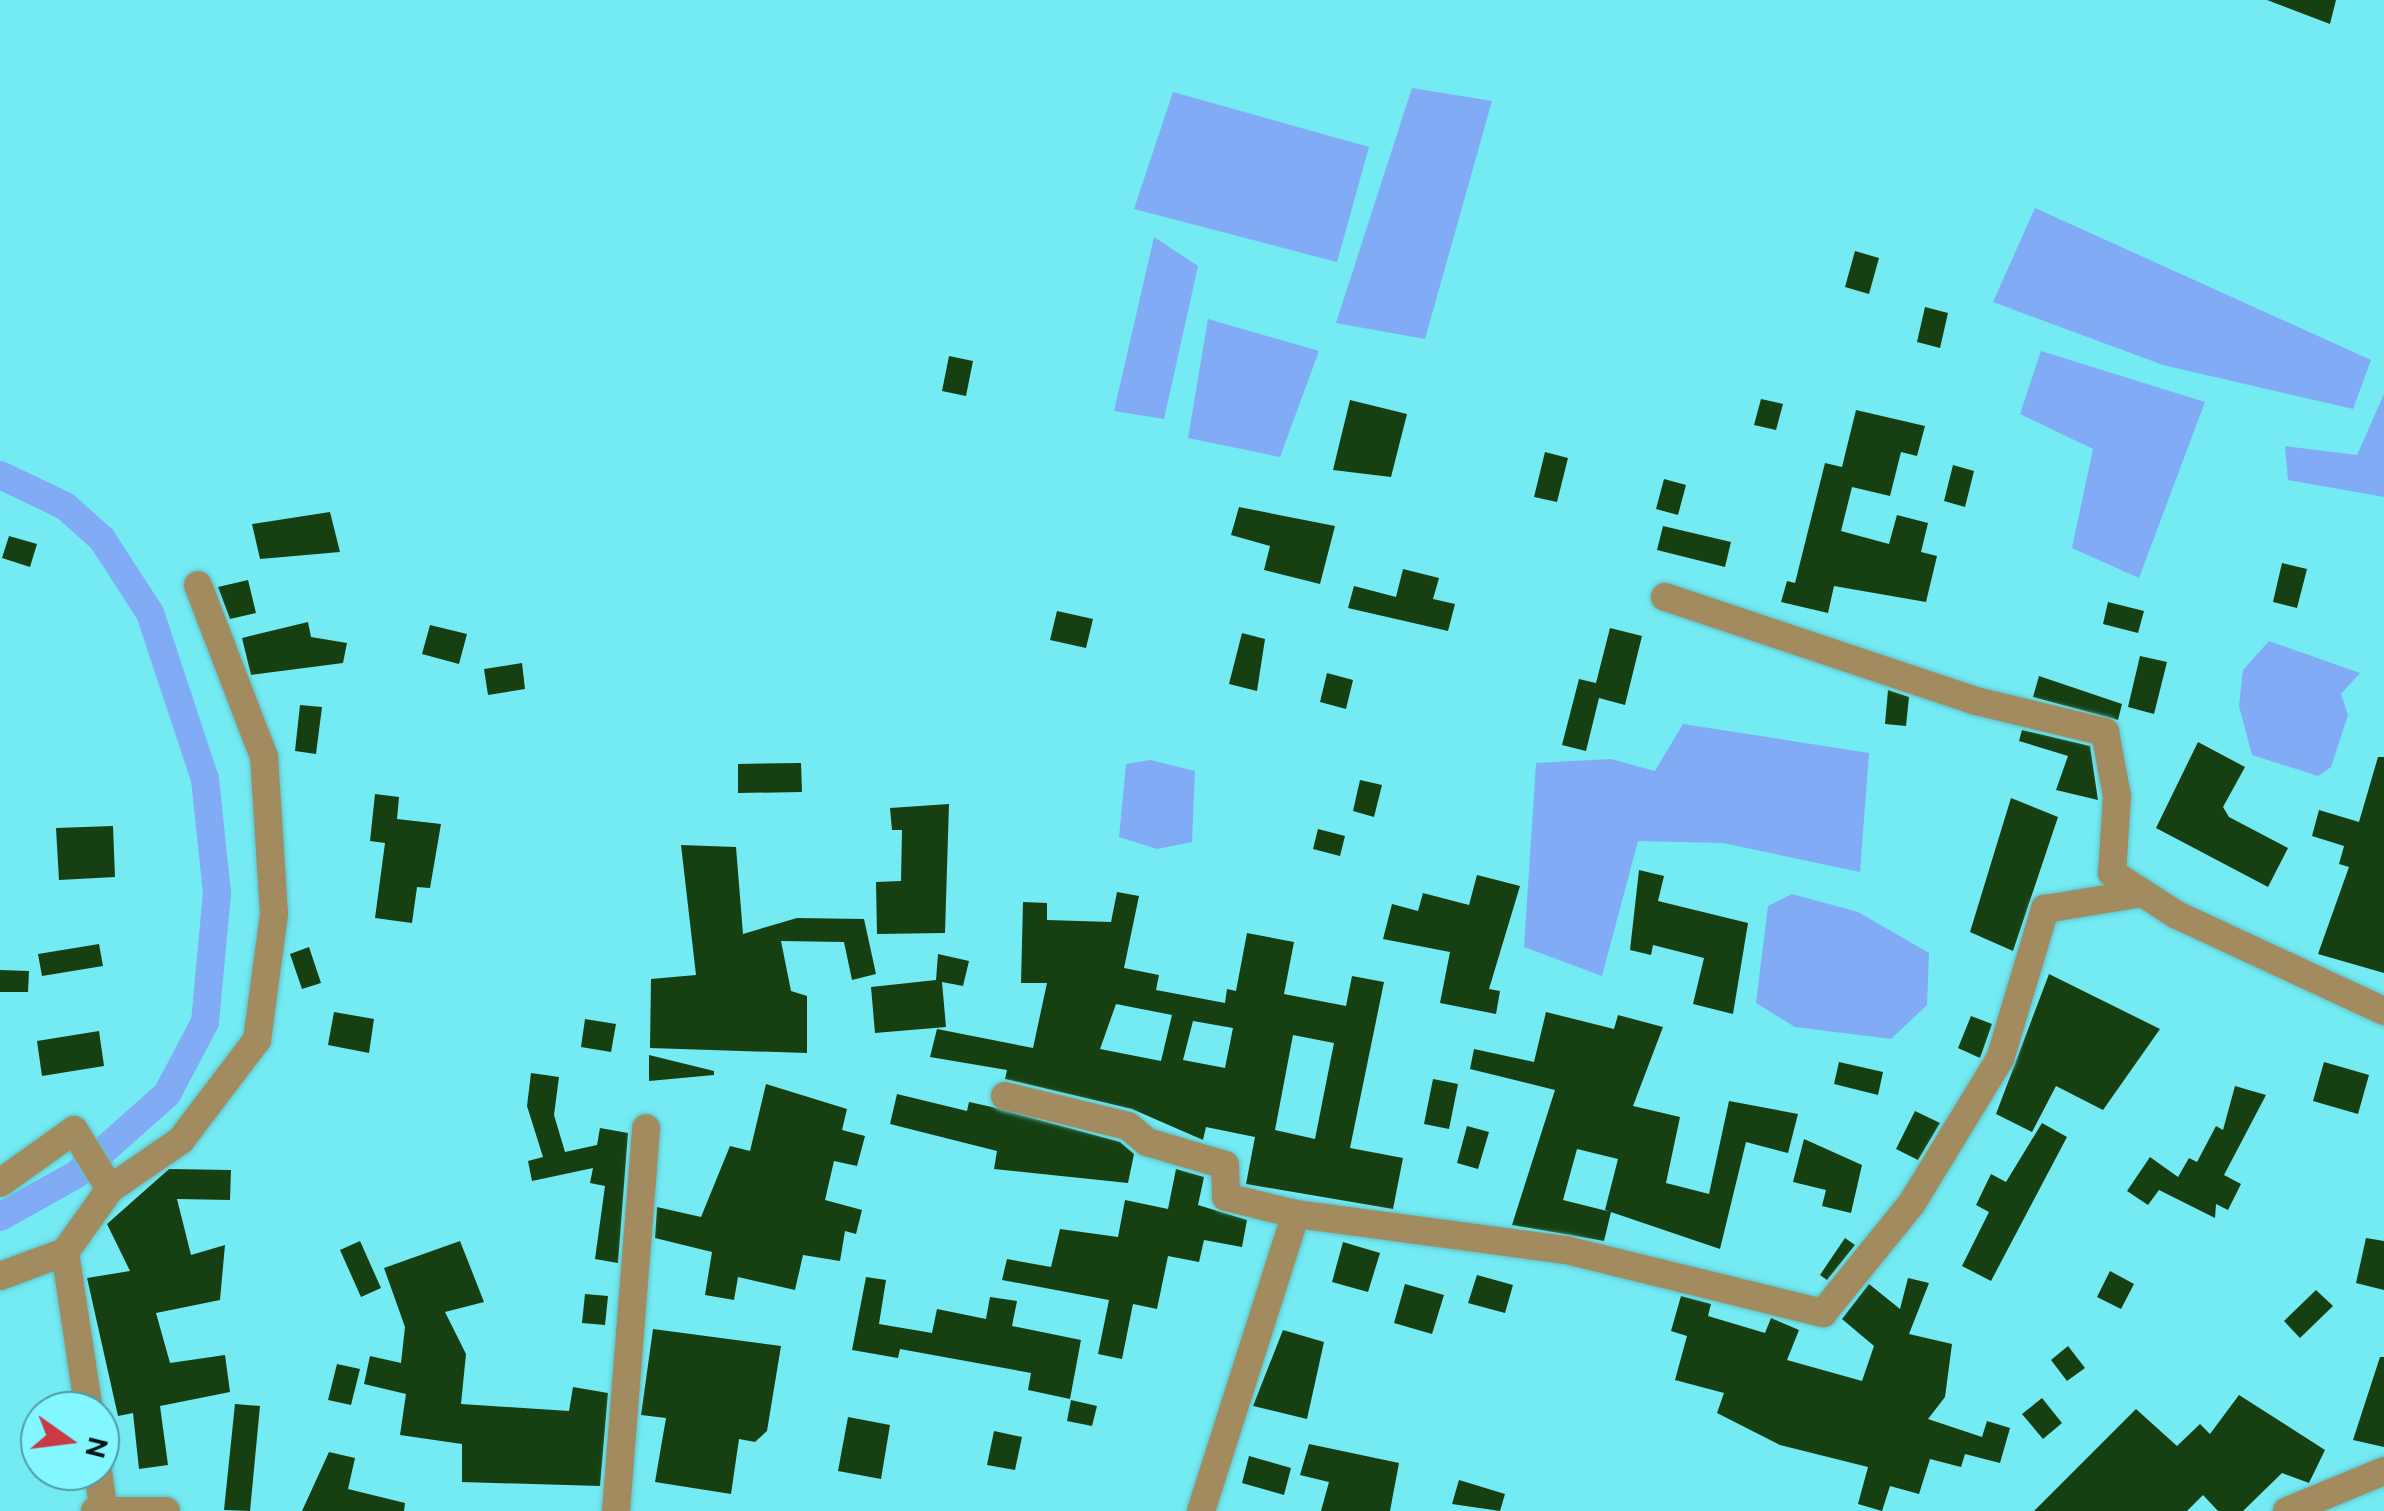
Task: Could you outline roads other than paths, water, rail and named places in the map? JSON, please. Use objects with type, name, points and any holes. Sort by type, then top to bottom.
[{"type":"street","points":[[0,1276],[65,1252],[110,1189],[180,1140],[257,1040],[274,914],[264,757],[198,585]]},
{"type":"street","points":[[1666,597],[1976,701],[2105,732],[2117,796],[2112,873],[2142,893],[2384,1011]]},
{"type":"street","points":[[1005,1096],[1128,1126],[1147,1142],[1225,1165],[1226,1197],[1296,1214],[1566,1250],[1823,1313],[1912,1203],[2000,1058],[2044,909],[2142,893]]},
{"type":"street","points":[[616,1511],[646,1128]]},
{"type":"street","points":[[0,1183],[74,1130],[110,1189]]},
{"type":"street","points":[[1201,1511],[1296,1214]]},
{"type":"street","points":[[65,1252],[86,1391]]},
{"type":"street","points":[[2288,1511],[2384,1472]]},
{"type":"street","points":[[99,1508],[166,1511]]},
{"type":"water","points":[[1412,88],[1492,101],[1425,339],[1336,323]]},
{"type":"water","points":[[1173,92],[1369,147],[1337,262],[1134,209]]},
{"type":"water","points":[[2035,208],[2371,360],[2353,409],[2163,365],[1993,302]]},
{"type":"water","points":[[1154,237],[1198,266],[1164,419],[1114,411]]},
{"type":"water","points":[[1208,319],[1319,351],[1280,457],[1188,438]]},
{"type":"water","points":[[2041,351],[2205,402],[2139,578],[2072,548],[2093,449],[2020,414]]},
{"type":"water","points":[[2384,394],[2384,497],[2288,480],[2285,446],[2357,455]]},
{"type":"water","points":[[2269,641],[2360,673],[2341,694],[2348,715],[2331,767],[2318,776],[2252,755],[2239,706],[2243,670]]},
{"type":"water","points":[[1683,724],[1869,753],[1860,872],[1723,843],[1638,841],[1602,976],[1524,947],[1536,763],[1611,759],[1655,771]]},
{"type":"water","points":[[1150,760],[1195,771],[1192,842],[1157,849],[1119,837],[1126,764]]},
{"type":"water","points":[[1792,894],[1858,912],[1929,953],[1927,1005],[1891,1039],[1795,1027],[1756,1003],[1768,906]]},
{"type":"waterway","points":[[0,475],[65,506],[102,539],[150,613],[205,779],[217,893],[205,1022],[167,1094],[77,1174],[0,1217]]}]
